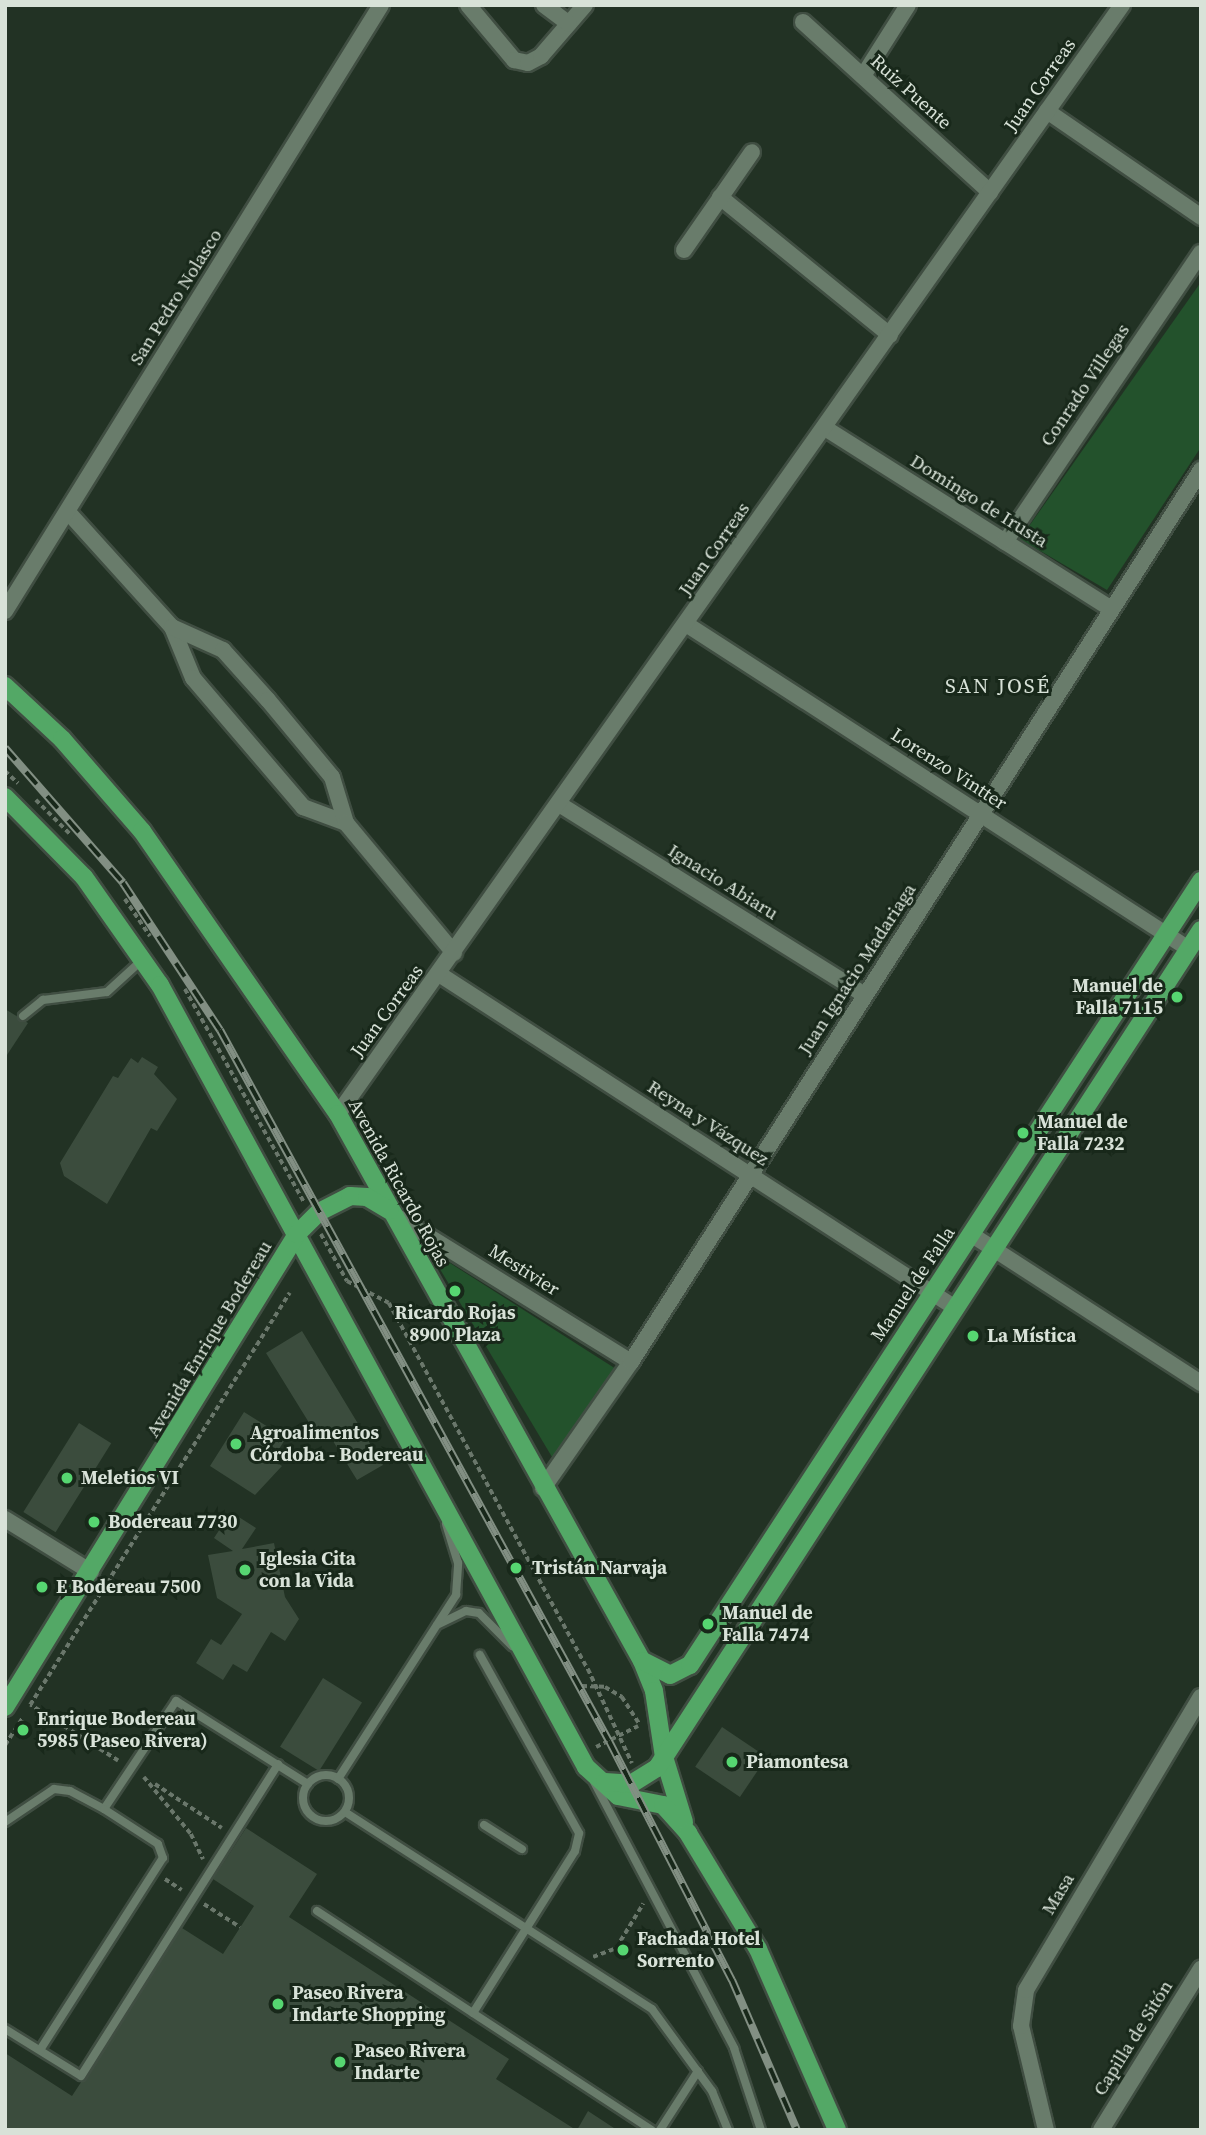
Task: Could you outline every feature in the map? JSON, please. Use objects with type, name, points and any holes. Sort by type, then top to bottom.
[{"type":"main road","name":"Avenida Ricardo Rojas","points":[[5,686],[62,739],[150,841],[338,1114],[543,1488],[642,1661],[660,1719],[664,1757],[688,1833],[758,1949],[837,2130]]},
{"type":"main road","name":"Avenida Ricardo Rojas","points":[[5,796],[84,877],[144,958],[241,1125],[440,1504],[582,1761],[618,1796],[655,1800],[688,1833]]},
{"type":"main road","name":"Manuel de Falla","points":[[642,1661],[670,1675],[690,1665],[1201,881]]},
{"type":"main road","points":[[640,1780],[664,1757],[954,1307],[1196,940]]},
{"type":"main road","name":"Avenida Enrique Bodereau","points":[[5,1707],[91,1572],[296,1234],[312,1217],[359,1194],[394,1214]]},
{"type":"main road","name":"Avenida Ricardo Rojas","points":[[582,1761],[613,1786],[640,1780]]},
{"type":"street","name":"San Pedro Nolasco","points":[[5,611],[381,5]]},
{"type":"street","points":[[468,5],[514,60],[528,63],[585,5]]},
{"type":"street","points":[[544,5],[569,24]]},
{"type":"street","points":[[863,76],[908,5]]},
{"type":"street","name":"Juan Correas","points":[[338,1114],[1122,5]]},
{"type":"street","name":"Ruiz Puente","points":[[803,22],[990,192]]},
{"type":"street","points":[[1048,111],[1201,217]]},
{"type":"street","points":[[684,250],[752,152]]},
{"type":"street","points":[[720,197],[890,335]]},
{"type":"street","name":"Conrado Villegas","points":[[1005,542],[1201,253]]},
{"type":"street","name":"Domingo de Irusta","points":[[825,428],[1111,609]]},
{"type":"street","name":"Juan Ignacio Madariaga","points":[[543,1488],[631,1362],[1201,470]]},
{"type":"street","points":[[68,512],[172,627],[194,678],[303,807],[346,823]]},
{"type":"street","name":"Lorenzo Vintter","points":[[686,624],[1167,935],[1196,940]]},
{"type":"street","points":[[172,627],[223,650],[268,699],[332,777],[346,823],[454,953]]},
{"type":"street","name":"Ignacio Abiaru","points":[[559,804],[865,996]]},
{"type":"street","name":"Reyna y Vázquez","points":[[439,974],[954,1307]]},
{"type":"street","name":"Mestivier","points":[[394,1214],[631,1362]]},
{"type":"street","points":[[972,1235],[1201,1382]]},
{"type":"street","points":[[5,1519],[91,1572]]},
{"type":"street","name":"Masa","points":[[1046,2130],[1021,2026],[1026,1990],[1201,1697]]},
{"type":"street","name":"Capilla de Sitón","points":[[1101,2130],[1201,1969]]},
{"type":"lane","points":[[23,1016],[43,1000],[107,992],[144,958]]},
{"type":"lane","points":[[338,1779],[456,1595],[459,1579],[440,1504]]},
{"type":"lane","points":[[435,1626],[466,1611],[479,1613],[491,1621],[530,1670]]},
{"type":"lane","points":[[473,2013],[575,1851],[579,1833],[480,1655]]},
{"type":"lane","points":[[104,1809],[176,1701],[308,1784]]},
{"type":"lane","points":[[582,1761],[734,2048],[761,2130]]},
{"type":"lane","points":[[5,2029],[81,2076],[278,1765]]},
{"type":"lane","points":[[319,1776],[338,1779],[349,1794],[345,1812],[328,1822],[309,1815],[303,1796],[308,1784],[319,1776]]},
{"type":"lane","points":[[5,1822],[54,1789],[70,1791],[104,1809],[158,1844],[163,1858],[40,2050]]},
{"type":"lane","points":[[345,1812],[652,2009],[698,2071],[728,2130]]},
{"type":"lane","points":[[484,1825],[522,1849]]},
{"type":"lane","points":[[317,1911],[652,2130]]},
{"type":"lane","points":[[660,2130],[698,2071]]},
{"type":"path","points":[[5,771],[20,784]]},
{"type":"path","points":[[30,794],[78,844]]},
{"type":"path","points":[[121,894],[153,940]]},
{"type":"path","points":[[180,981],[347,1281],[389,1303],[596,1686],[640,1780]]},
{"type":"path","points":[[5,1745],[289,1293]]},
{"type":"path","points":[[582,1686],[596,1686],[622,1697],[638,1726]]},
{"type":"path","points":[[30,1705],[118,1761]]},
{"type":"path","points":[[582,1761],[619,1736],[660,1719]]},
{"type":"path","points":[[144,1777],[233,1836]]},
{"type":"path","points":[[153,1783],[191,1834],[210,1872]]},
{"type":"path","points":[[586,1965],[616,1948],[652,1891]]},
{"type":"green space","points":[[1201,282],[1201,447],[1107,590],[1020,539]]},
{"type":"green space","points":[[428,1249],[616,1369],[555,1462]]},
{"type":"building","points":[[5,1009],[28,1023],[5,1058]]},
{"type":"building","points":[[142,1057],[158,1067],[154,1074],[177,1099],[157,1131],[151,1128],[107,1204],[64,1176],[60,1163],[113,1076],[118,1078],[131,1058],[138,1063]]},
{"type":"building","points":[[302,1331],[383,1465],[357,1480],[325,1428],[316,1434],[266,1353]]},
{"type":"building","points":[[244,1412],[286,1438],[272,1460],[282,1466],[255,1495],[210,1466]]},
{"type":"building","name":"Meletios VI","points":[[79,1423],[111,1443],[56,1532],[23,1512]]},
{"type":"building","name":"Iglesia Cita con la Vida","points":[[231,1512],[256,1528],[242,1549],[274,1543],[285,1597],[299,1619],[285,1641],[271,1632],[247,1672],[233,1664],[223,1680],[196,1663],[211,1639],[221,1645],[242,1614],[217,1598],[208,1555],[233,1551],[214,1538]]},
{"type":"building","points":[[323,1678],[362,1702],[319,1771],[280,1747]]},
{"type":"building","name":"Piamontesa","points":[[722,1727],[767,1757],[740,1797],[695,1767]]},
{"type":"building","name":"Paseo Rivera Indarte Shopping","points":[[246,1828],[317,1874],[289,1917],[509,2059],[496,2079],[576,2130],[5,2130],[5,2053],[72,2096],[182,1928],[223,1954],[254,1906],[213,1879]]},
{"type":"building","points":[[588,2111],[617,2130],[577,2130]]},
{"type":"railway","points":[[5,748],[123,883],[220,1030],[609,1741],[732,1980],[797,2130]]},
{"type":"place","name":"Manuel de Falla 7115","points":[[1177,997]]},
{"type":"place","name":"Manuel de Falla 7232","points":[[1023,1133]]},
{"type":"place","name":"Ricardo Rojas 8900 Plaza","points":[[455,1291]]},
{"type":"place","name":"La Mística","points":[[973,1336]]},
{"type":"place","name":"Agroalimentos Córdoba - Bodereau","points":[[236,1444]]},
{"type":"place","name":"Meletios VI","points":[[67,1478]]},
{"type":"place","name":"Bodereau 7730","points":[[94,1522]]},
{"type":"place","name":"Tristán Narvaja","points":[[516,1568]]},
{"type":"place","name":"Iglesia Cita con la Vida","points":[[245,1570]]},
{"type":"place","name":"E Bodereau 7500","points":[[42,1587]]},
{"type":"place","name":"Manuel de Falla 7474","points":[[708,1624]]},
{"type":"place","name":"Enrique Bodereau 5985 (Paseo Rivera)","points":[[23,1730]]},
{"type":"place","name":"Piamontesa","points":[[732,1762]]},
{"type":"place","name":"Fachada Hotel Sorrento","points":[[623,1950]]},
{"type":"place","name":"Paseo Rivera Indarte Shopping","points":[[278,2004]]},
{"type":"place","name":"Paseo Rivera Indarte","points":[[340,2062]]},
{"type":"district","name":"SAN JOSÉ","points":[[998,686]]}]
